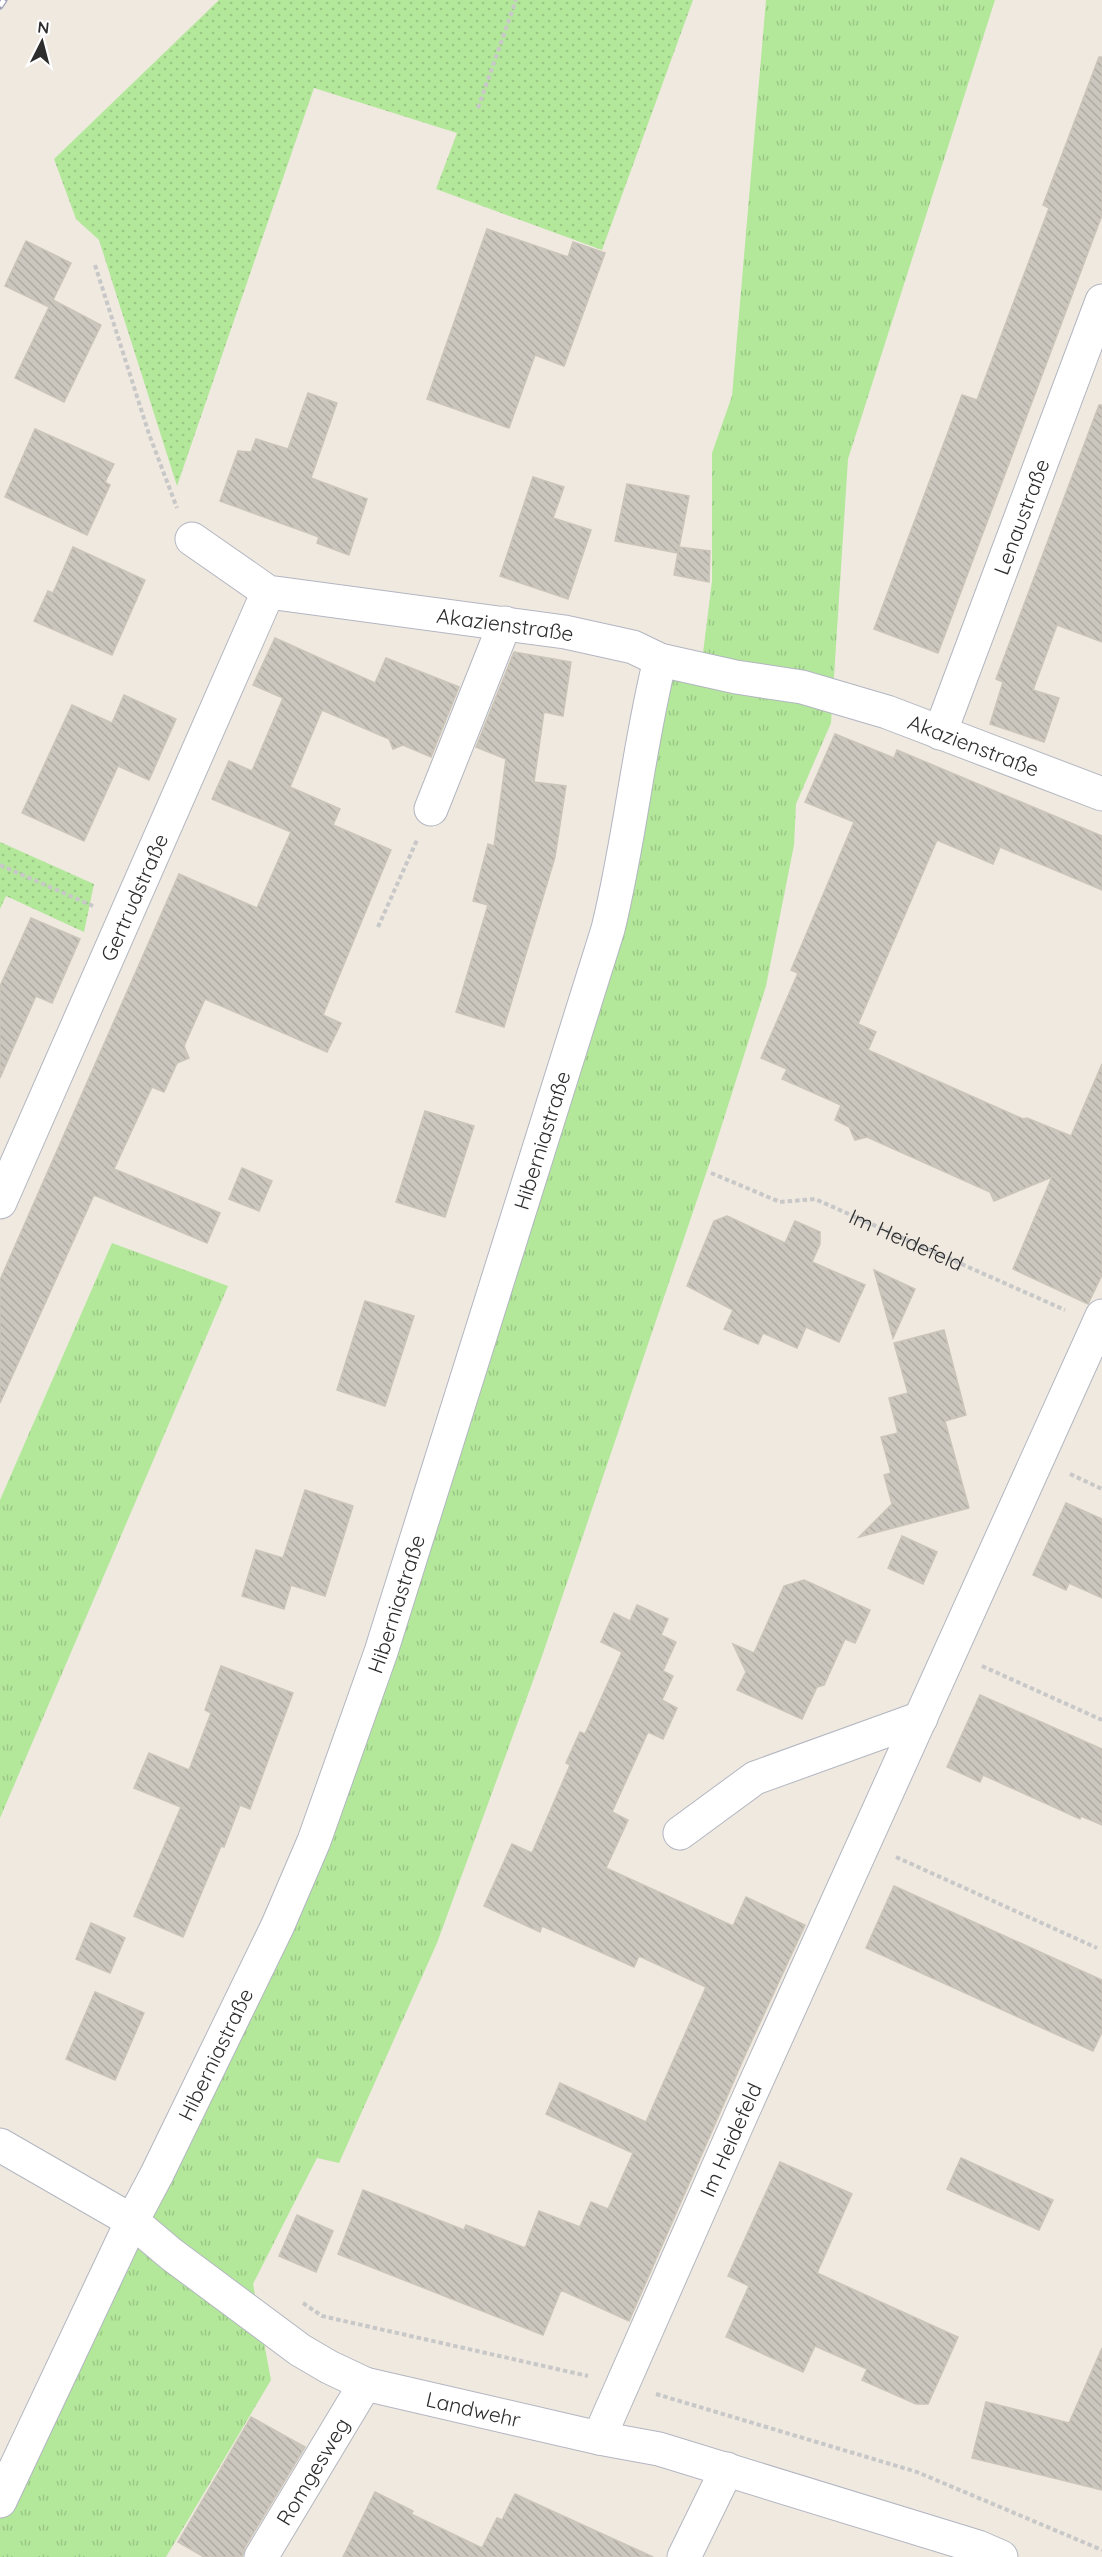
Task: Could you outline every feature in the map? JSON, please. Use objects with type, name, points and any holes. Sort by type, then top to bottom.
[{"type":"street","name":"Lenaustraße","points":[[940,733],[1102,301]]},
{"type":"street","name":"Akazienstraße","points":[[192,539],[268,592],[505,623],[605,640],[633,647],[660,660],[824,693],[887,712],[1102,794]]},
{"type":"street","name":"Gertrudstraße","points":[[0,1202],[268,592]]},
{"type":"street","points":[[431,808],[505,623]]},
{"type":"street","name":"Hiberniastraße","points":[[0,2501],[132,2221],[278,1924],[314,1841],[381,1652],[608,929],[621,876],[652,692],[660,660]]},
{"type":"street","name":"Im Heidefeld","points":[[599,2438],[864,1842],[1100,1320]]},
{"type":"street","points":[[680,1833],[755,1778],[921,1718]]},
{"type":"street","name":"Landwehr","points":[[0,2145],[132,2221],[171,2254],[300,2350],[365,2384],[599,2438],[659,2449],[978,2547],[1000,2557]]},
{"type":"street","name":"Romgesweg","points":[[261,2557],[365,2384]]},
{"type":"street","points":[[684,2557],[727,2469]]},
{"type":"path","points":[[478,108],[516,0]]},
{"type":"path","points":[[95,265],[149,434],[173,499],[192,539]]},
{"type":"path","points":[[378,927],[431,808]]},
{"type":"path","points":[[0,865],[124,920]]},
{"type":"path","name":"Im Heidefeld","points":[[711,1173],[780,1202],[815,1199],[1100,1320]]},
{"type":"path","points":[[950,1652],[1102,1720]]},
{"type":"path","points":[[864,1842],[1097,1948]]},
{"type":"green space","points":[[219,0],[693,0],[602,250],[436,189],[457,133],[314,88],[177,486],[99,240],[76,219],[54,159]]},
{"type":"green space","points":[[766,0],[995,0],[848,459],[831,723],[796,804],[794,845],[766,986],[713,1153],[541,1659],[437,1943],[339,2163],[317,2158],[253,2284],[271,2380],[166,2557],[0,2557],[0,2501],[278,1925],[558,1086],[660,660],[701,669],[712,581],[712,453],[732,396]]},
{"type":"green space","points":[[0,842],[94,884],[84,932],[6,896],[0,909]]},
{"type":"green space","points":[[112,1243],[228,1286],[0,1818],[0,1500]]},
{"type":"building","points":[[1099,57],[1102,57],[1102,215],[938,653],[874,629],[962,395],[977,400],[1049,208],[1043,205]]},
{"type":"building","points":[[487,229],[568,257],[573,242],[605,253],[564,366],[535,355],[509,428],[427,399]]},
{"type":"building","points":[[26,241],[71,263],[53,300],[101,325],[64,402],[15,378],[49,307],[5,286]]},
{"type":"building","points":[[308,393],[337,403],[311,478],[367,499],[349,555],[317,543],[319,537],[220,501],[238,451],[251,452],[256,439],[288,449]]},
{"type":"building","points":[[1099,405],[1102,405],[1102,642],[1057,625],[1033,690],[1059,698],[1044,742],[990,724],[1003,682],[996,679]]},
{"type":"building","points":[[35,429],[114,464],[105,482],[110,485],[87,535],[5,497]]},
{"type":"building","points":[[533,477],[564,487],[553,518],[591,530],[568,599],[500,576]]},
{"type":"building","points":[[627,484],[689,496],[678,553],[615,541]]},
{"type":"building","points":[[73,547],[145,580],[112,655],[34,621],[48,591],[53,593]]},
{"type":"building","points":[[679,547],[710,551],[709,582],[674,575]]},
{"type":"building","points":[[275,638],[375,683],[386,658],[459,687],[431,757],[403,745],[393,749],[389,739],[322,710],[290,787],[340,809],[333,825],[391,850],[323,1015],[341,1023],[327,1052],[205,999],[184,1046],[189,1058],[177,1063],[164,1092],[152,1087],[114,1169],[220,1213],[207,1243],[94,1195],[0,1403],[0,1280],[179,874],[257,908],[291,832],[212,799],[229,761],[252,771],[283,698],[253,685]]},
{"type":"building","points":[[514,652],[571,662],[563,716],[544,712],[534,782],[566,786],[555,857],[504,1027],[456,1012],[488,905],[473,901],[488,844],[494,846],[506,759],[476,747]]},
{"type":"building","points":[[124,695],[176,719],[149,780],[118,766],[84,841],[22,813],[72,705],[112,723]]},
{"type":"building","points":[[835,734],[894,758],[897,750],[1102,836],[1102,890],[1000,847],[993,864],[937,840],[858,1024],[876,1032],[868,1050],[1023,1119],[1027,1118],[1071,1136],[1102,1064],[1102,1275],[1088,1304],[1013,1269],[1052,1177],[994,1201],[990,1192],[867,1137],[855,1140],[849,1127],[835,1120],[841,1105],[782,1079],[787,1069],[761,1058],[798,973],[791,970],[854,822],[805,802]]},
{"type":"building","points":[[31,918],[80,939],[52,1003],[36,996],[0,1078],[0,986]]},
{"type":"building","points":[[425,1111],[474,1126],[445,1217],[396,1202]]},
{"type":"building","points":[[242,1168],[272,1181],[259,1211],[229,1199]]},
{"type":"building","points":[[727,1216],[785,1243],[795,1221],[820,1232],[820,1244],[812,1262],[865,1285],[839,1342],[806,1327],[797,1348],[763,1333],[758,1344],[724,1329],[733,1310],[687,1286],[714,1221]]},
{"type":"building","points":[[874,1270],[915,1289],[893,1338]]},
{"type":"building","points":[[365,1301],[414,1316],[385,1406],[337,1390]]},
{"type":"building","points":[[944,1330],[966,1415],[945,1421],[969,1508],[859,1537],[892,1504],[884,1475],[891,1473],[881,1437],[898,1433],[889,1398],[908,1393],[894,1343]]},
{"type":"building","points":[[305,1490],[353,1506],[325,1596],[291,1585],[284,1609],[242,1596],[256,1550],[283,1558]]},
{"type":"building","points":[[1066,1503],[1102,1519],[1102,1598],[1069,1583],[1066,1590],[1033,1575]]},
{"type":"building","points":[[902,1536],[937,1552],[923,1584],[888,1568]]},
{"type":"building","points":[[804,1580],[870,1610],[855,1643],[845,1639],[824,1685],[817,1687],[802,1719],[737,1690],[746,1672],[733,1644],[754,1653],[784,1586]]},
{"type":"building","points":[[637,1605],[668,1619],[661,1635],[676,1642],[663,1671],[673,1676],[662,1700],[677,1708],[663,1739],[648,1732],[612,1812],[628,1820],[606,1868],[733,1926],[746,1897],[805,1925],[746,2053],[629,2321],[561,2290],[543,2335],[338,2254],[363,2190],[464,2230],[466,2225],[525,2248],[539,2211],[580,2227],[591,2202],[608,2209],[633,2153],[546,2114],[560,2083],[646,2122],[706,1987],[639,1956],[634,1967],[542,1926],[540,1932],[484,1906],[512,1844],[532,1853],[570,1765],[566,1763],[580,1732],[585,1734],[622,1652],[601,1642],[614,1613],[630,1621]]},
{"type":"building","points":[[221,1666],[293,1693],[250,1809],[240,1805],[224,1847],[221,1846],[183,1937],[134,1916],[181,1807],[134,1788],[149,1753],[189,1770],[211,1713],[205,1710]]},
{"type":"building","points":[[980,1695],[1102,1749],[1102,1825],[1081,1816],[1080,1819],[983,1775],[980,1782],[947,1767]]},
{"type":"building","points":[[894,1886],[1102,1980],[1102,2032],[1093,2051],[866,1948]]},
{"type":"building","points":[[91,1923],[125,1938],[110,1973],[76,1959]]},
{"type":"building","points":[[95,1992],[144,2013],[115,2080],[66,2059]]},
{"type":"building","points":[[961,2158],[1053,2200],[1039,2230],[947,2189]]},
{"type":"building","points":[[780,2162],[852,2194],[817,2273],[958,2337],[928,2404],[916,2404],[862,2380],[867,2369],[815,2346],[803,2372],[726,2337],[749,2286],[728,2276]]},
{"type":"building","points":[[297,2215],[333,2231],[316,2272],[279,2256]]},
{"type":"building","points":[[1102,2348],[1102,2490],[972,2458],[986,2402],[1069,2423]]},
{"type":"building","points":[[251,2417],[305,2447],[245,2547],[242,2557],[204,2557],[178,2542]]},
{"type":"building","points":[[375,2492],[413,2511],[411,2514],[482,2548],[497,2518],[502,2520],[515,2494],[653,2557],[343,2557]]},
{"type":"railway","points":[[0,6],[4,0]]}]
